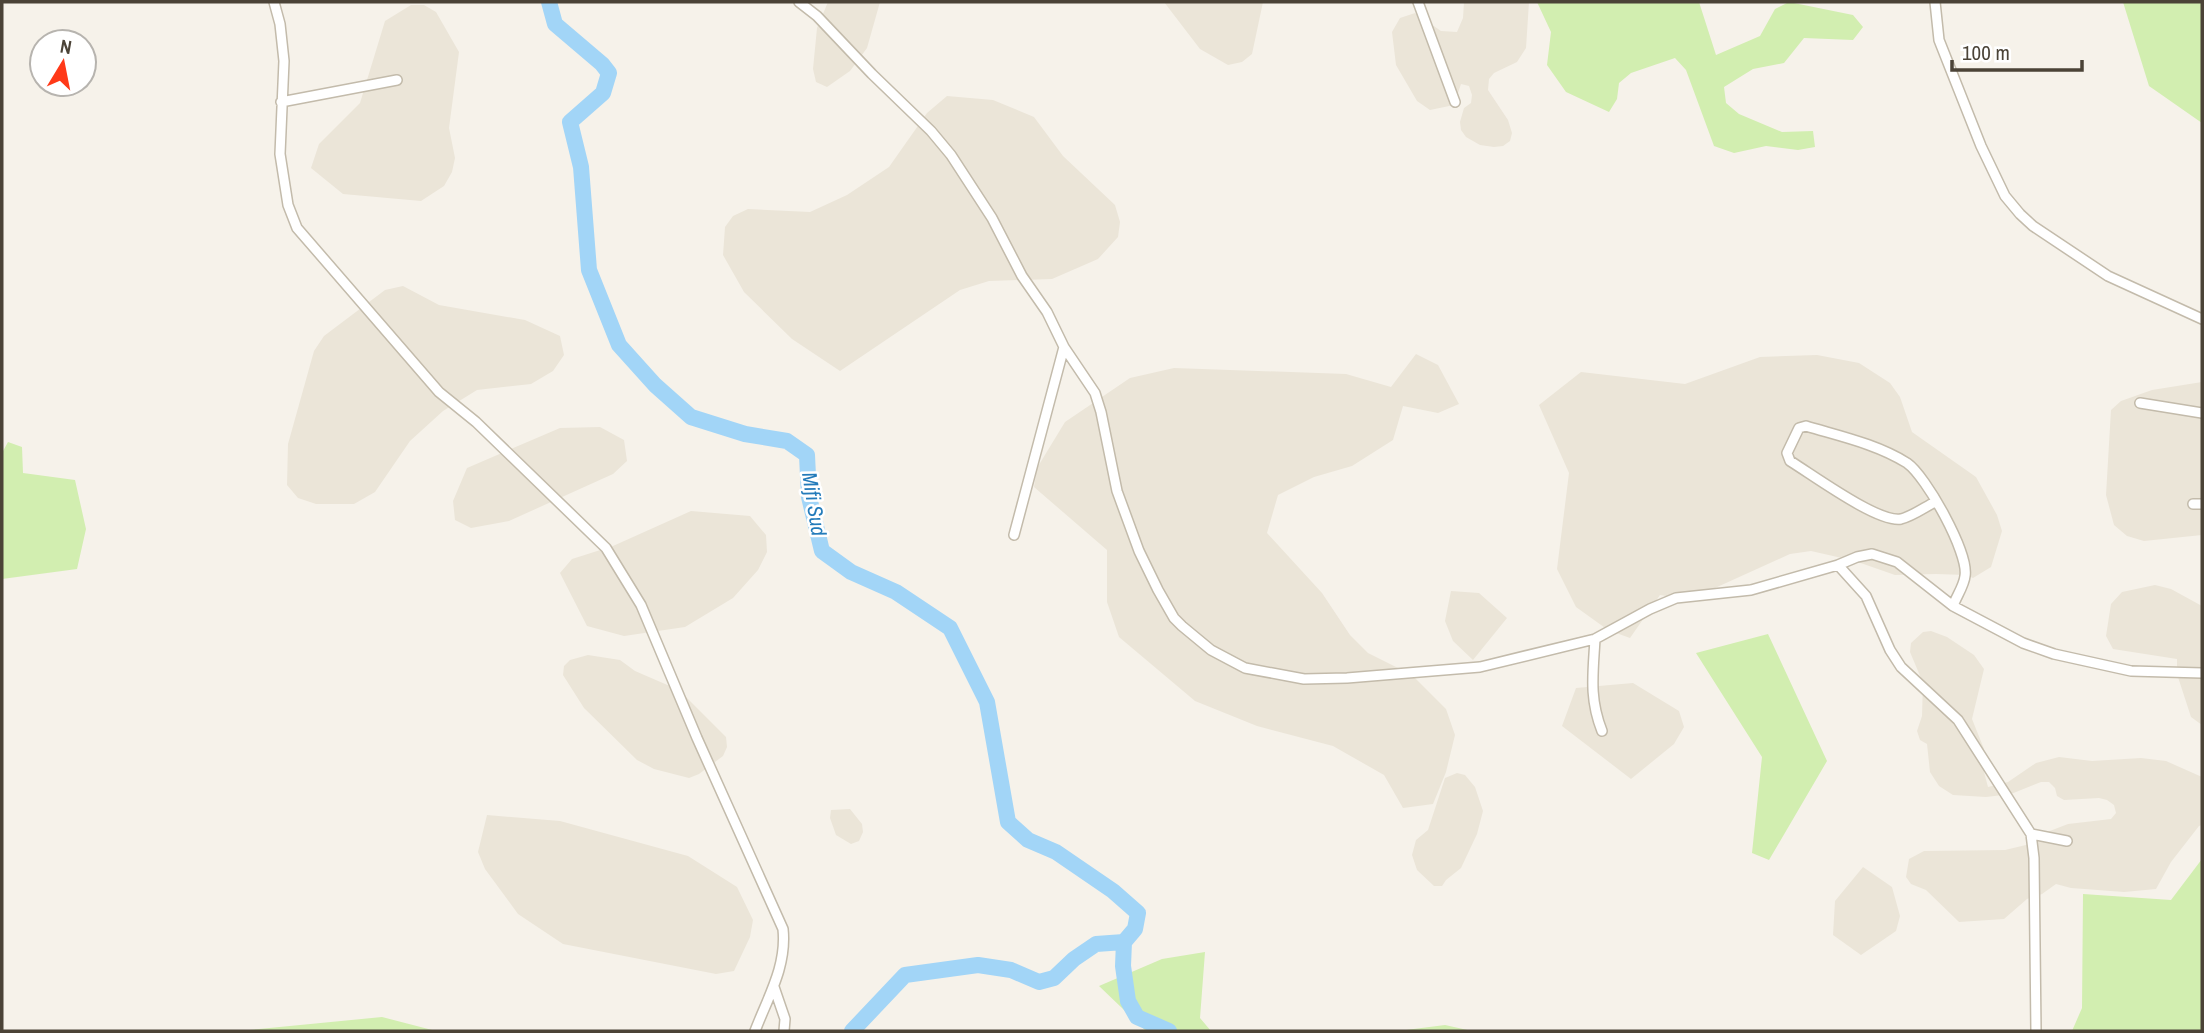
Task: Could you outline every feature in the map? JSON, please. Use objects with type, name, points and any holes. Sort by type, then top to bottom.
[{"type":"street","points":[[274,2],[280,24],[284,61],[280,154],[288,205],[297,228],[439,392],[476,422],[606,548],[641,605],[783,929],[785,945],[774,987],[755,1031]]},
{"type":"street","points":[[799,2],[810,6],[951,155],[992,218],[1022,276],[1047,312],[1064,347],[1094,393],[1101,412],[1117,491],[1139,551],[1174,618],[1216,653],[1245,668],[1304,680],[1480,667],[1595,639],[1676,598],[1751,590],[1863,555],[1890,558],[1953,606],[1991,628],[2054,654],[2131,671],[2202,673]]},
{"type":"street","points":[[1418,2],[1455,102]]},
{"type":"street","points":[[1935,2],[1939,40],[1981,146],[2005,196],[2020,214],[2033,226],[2108,276],[2202,319]]},
{"type":"street","points":[[281,102],[397,80]]},
{"type":"street","points":[[1014,535],[1064,347]]},
{"type":"street","points":[[2140,403],[2202,413]]},
{"type":"street","points":[[1936,502],[1902,519],[1886,518],[1870,511],[1790,461],[1787,453],[1800,428],[1805,426],[1883,450],[1909,464],[1946,514],[1959,548],[1966,575],[1953,606]]},
{"type":"street","points":[[1838,565],[1866,596],[1890,650],[1901,667],[1958,720],[2031,834],[2034,858],[2036,1031]]},
{"type":"street","points":[[1595,639],[1591,688],[1602,731]]},
{"type":"street","points":[[2031,834],[2067,841]]},
{"type":"street","points":[[774,987],[785,1020],[784,1031]]},
{"type":"shaded area","points":[[828,2],[880,2],[867,48],[850,71],[827,87],[816,82],[813,69],[817,28]]},
{"type":"shaded area","points":[[1164,2],[1263,2],[1252,54],[1242,62],[1228,65],[1200,49]]},
{"type":"shaded area","points":[[1464,2],[1529,2],[1526,48],[1517,62],[1494,73],[1489,79],[1488,90],[1508,120],[1512,133],[1510,141],[1503,146],[1480,145],[1466,137],[1461,130],[1464,108],[1471,103],[1469,86],[1461,84],[1454,105],[1430,110],[1417,101],[1396,65],[1392,32],[1400,18],[1415,13],[1441,31],[1457,32],[1463,18]]},
{"type":"shaded area","points":[[411,5],[424,5],[436,12],[459,52],[449,128],[455,158],[452,172],[444,186],[421,201],[343,194],[311,168],[319,144],[360,103],[385,21]]},
{"type":"shaded area","points":[[947,96],[993,100],[1034,117],[1063,156],[1115,205],[1120,222],[1118,237],[1098,259],[1052,279],[989,281],[960,290],[840,371],[792,339],[744,292],[723,255],[725,227],[733,216],[748,209],[810,212],[847,195],[889,167],[927,113]]},
{"type":"shaded area","points":[[403,286],[439,305],[525,320],[560,336],[564,355],[553,371],[531,384],[477,390],[443,411],[410,441],[375,492],[354,504],[316,504],[298,498],[287,485],[288,444],[314,351],[324,336],[385,290]]},
{"type":"shaded area","points":[[1416,354],[1438,365],[1459,404],[1438,413],[1403,406],[1393,440],[1352,466],[1314,477],[1278,495],[1267,533],[1322,593],[1350,635],[1368,653],[1412,675],[1446,709],[1455,735],[1446,772],[1433,804],[1403,808],[1384,775],[1333,746],[1257,726],[1195,701],[1119,637],[1107,602],[1107,550],[1034,487],[1037,468],[1065,422],[1130,378],[1174,368],[1346,374],[1391,387]]},
{"type":"shaded area","points":[[1817,355],[1859,363],[1890,383],[1900,397],[1912,432],[1976,477],[1997,515],[2002,531],[1991,567],[1973,578],[1966,575],[1895,575],[1855,561],[1811,551],[1790,554],[1704,593],[1680,598],[1660,595],[1630,638],[1608,630],[1576,607],[1557,569],[1569,473],[1539,405],[1581,372],[1685,384],[1760,357]]},
{"type":"shaded area","points":[[2202,382],[2202,535],[2144,541],[2127,536],[2114,525],[2106,495],[2111,410],[2121,401],[2152,390]]},
{"type":"shaded area","points":[[600,427],[624,440],[627,461],[613,474],[509,521],[471,528],[455,520],[453,501],[467,468],[560,428]]},
{"type":"shaded area","points":[[691,511],[750,516],[766,535],[767,552],[758,570],[733,598],[685,627],[624,636],[587,626],[560,573],[572,559],[613,546]]},
{"type":"shaded area","points":[[2155,585],[2171,589],[2202,606],[2202,725],[2191,717],[2177,674],[2177,659],[2113,649],[2106,636],[2111,604],[2122,592]]},
{"type":"shaded area","points":[[1451,591],[1479,593],[1507,618],[1473,660],[1453,641],[1445,621]]},
{"type":"shaded area","points":[[1931,631],[1947,637],[1974,655],[1984,669],[1972,719],[1984,749],[1984,772],[1988,787],[2008,782],[2036,763],[2059,757],[2092,761],[2141,758],[2166,761],[2202,777],[2202,825],[2171,862],[2156,889],[2124,892],[2071,888],[2056,884],[2042,894],[2027,899],[2004,919],[1959,922],[1926,890],[1911,884],[1906,877],[1909,859],[1924,851],[2005,850],[2030,844],[2042,834],[2068,824],[2111,819],[2116,813],[2114,805],[2099,798],[2064,800],[2057,796],[2055,788],[2049,782],[2041,782],[2011,794],[1986,797],[1953,795],[1939,786],[1930,772],[1927,744],[1920,740],[1917,731],[1922,716],[1923,683],[1910,652],[1911,643],[1923,632]]},
{"type":"shaded area","points":[[588,655],[620,660],[635,671],[679,690],[726,737],[727,747],[723,756],[689,778],[654,769],[637,760],[584,708],[563,675],[564,666],[570,660]]},
{"type":"shaded area","points":[[1633,683],[1679,711],[1684,727],[1674,744],[1631,779],[1562,726],[1576,688]]},
{"type":"shaded area","points":[[1457,773],[1465,775],[1475,787],[1483,811],[1477,834],[1461,868],[1442,886],[1434,886],[1417,870],[1412,855],[1416,840],[1428,830],[1445,778]]},
{"type":"shaded area","points":[[850,809],[862,824],[863,832],[859,841],[851,844],[836,835],[830,818],[831,810]]},
{"type":"shaded area","points":[[487,815],[560,821],[688,856],[737,887],[753,920],[750,937],[734,971],[716,974],[563,944],[518,914],[485,869],[478,852]]},
{"type":"shaded area","points":[[1863,867],[1892,887],[1900,916],[1896,931],[1861,955],[1833,935],[1835,901]]},
{"type":"green space","points":[[1537,2],[1699,2],[1716,55],[1760,36],[1775,9],[1789,2],[1853,15],[1863,27],[1853,40],[1804,38],[1784,63],[1753,69],[1724,87],[1726,103],[1739,114],[1782,132],[1813,131],[1815,147],[1798,150],[1766,146],[1734,153],[1714,146],[1686,70],[1675,58],[1631,73],[1619,83],[1617,99],[1609,112],[1566,92],[1547,65],[1551,32]]},
{"type":"green space","points":[[2123,2],[2202,2],[2202,123],[2149,86]]},
{"type":"green space","points":[[8,442],[22,447],[23,473],[75,480],[86,529],[77,569],[2,579],[2,453]]},
{"type":"green space","points":[[1768,634],[1827,761],[1769,860],[1752,853],[1762,757],[1696,653]]},
{"type":"green space","points":[[2202,859],[2202,1031],[2072,1031],[2082,1008],[2083,894],[2171,900]]},
{"type":"green space","points":[[1205,952],[1200,1018],[1211,1031],[1146,1031],[1099,986],[1162,959]]},
{"type":"green space","points":[[382,1017],[436,1031],[171,1031],[250,1030]]},
{"type":"green space","points":[[1445,1025],[1472,1031],[1398,1031]]},
{"type":"waterway","name":"Mifi Sud","points":[[549,2],[555,24],[609,73],[603,93],[570,122],[581,167],[589,270],[619,345],[655,385],[691,417],[745,434],[787,441],[807,455],[809,497],[822,551],[851,572],[896,592],[950,628],[987,702],[1008,822],[1028,840],[1056,852],[1113,891],[1138,913],[1135,929],[1124,942],[1123,966],[1128,1001],[1137,1017],[1169,1031]]},
{"type":"waterway","points":[[852,1031],[905,975],[978,965],[1011,970],[1039,982],[1054,978],[1074,959],[1096,944],[1124,942]]}]
